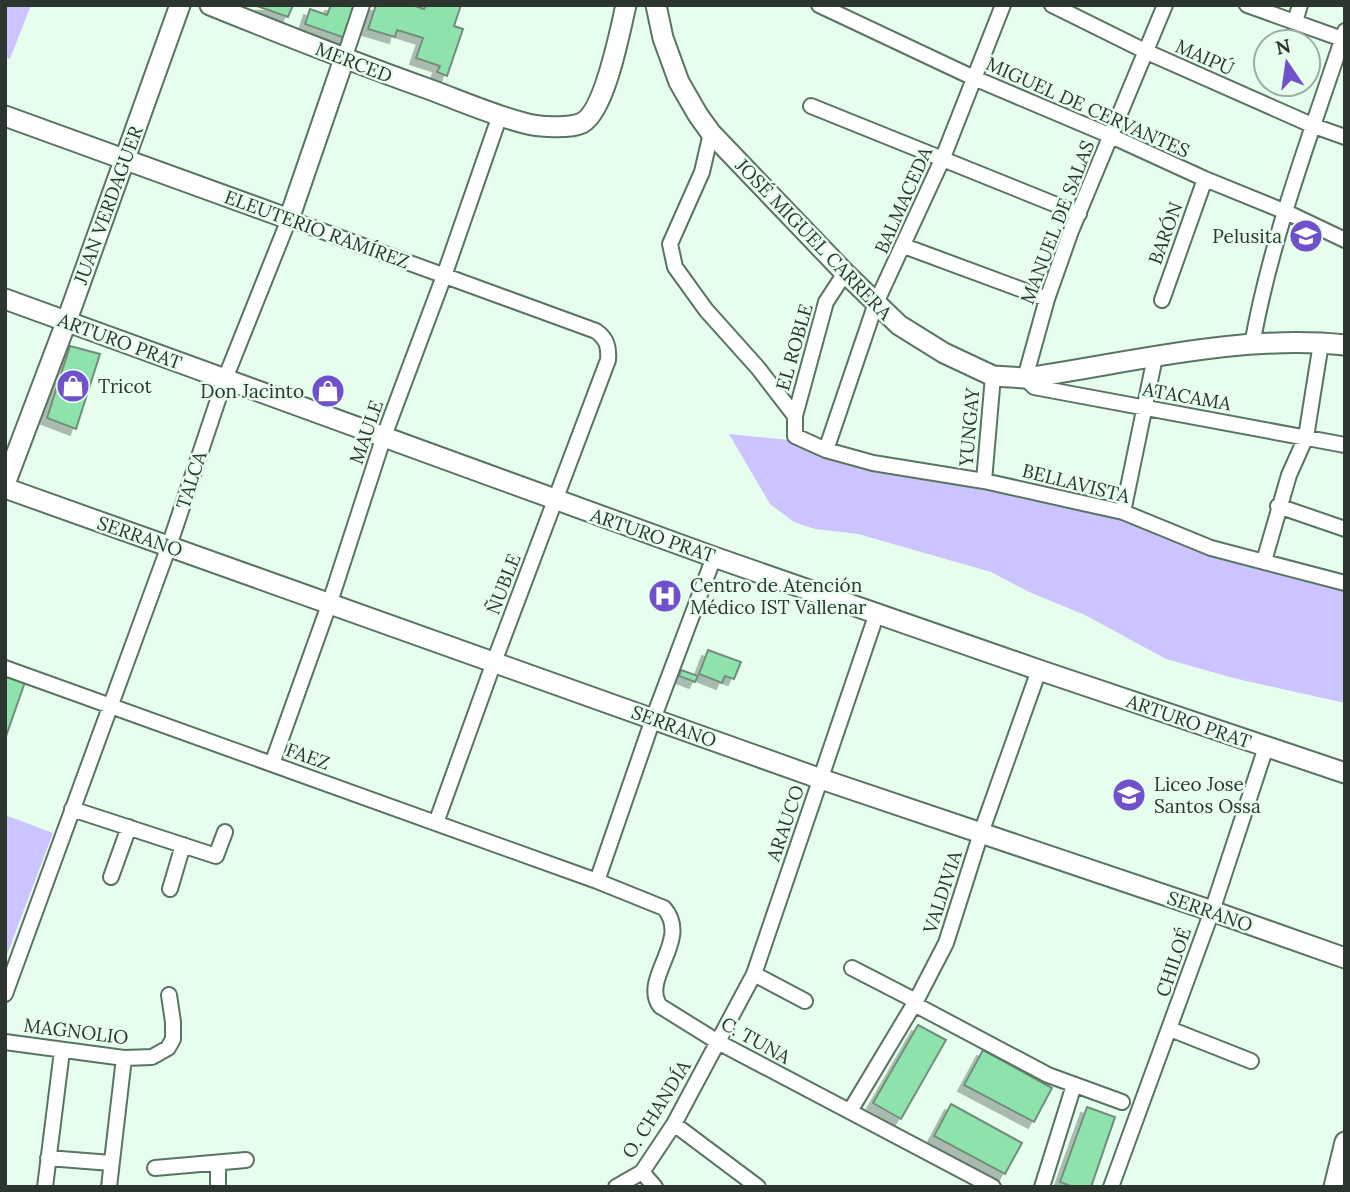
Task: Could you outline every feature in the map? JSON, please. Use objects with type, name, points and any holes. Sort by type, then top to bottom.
[{"type":"main road","name":"JUAN VERDAGUER","points":[[5,486],[180,5]]},
{"type":"main road","name":"MERCED","points":[[210,5],[344,59],[500,115]]},
{"type":"main road","points":[[500,115],[526,124],[559,127],[582,123],[594,111],[602,95],[626,5]]},
{"type":"main road","name":"JOSÉ MIGUEL CARRERA","points":[[656,5],[663,38],[679,82],[711,133],[845,273],[899,325],[944,353],[993,376],[1025,378],[1252,345],[1345,345]]},
{"type":"main road","name":"TALCA","points":[[289,219],[344,59]]},
{"type":"main road","name":"ELEUTERIO RAMÍREZ","points":[[5,116],[289,219]]},
{"type":"main road","name":"ARTURO PRAT","points":[[5,299],[714,557],[1345,773]]},
{"type":"main road","name":"SERRANO","points":[[5,486],[821,779],[1345,958]]},
{"type":"main road","points":[[1334,1187],[1345,1142]]},
{"type":"street","name":"TALCA","points":[[344,59],[362,5]]},
{"type":"street","name":"MIGUEL DE CERVANTES","points":[[819,5],[974,78],[1345,240]]},
{"type":"street","name":"BALMACEDA","points":[[826,450],[876,303],[942,160],[1003,5]]},
{"type":"street","name":"MAIPÚ","points":[[1052,5],[1147,52],[1314,126],[1345,137]]},
{"type":"street","name":"MANUEL DE SALAS","points":[[1025,378],[1047,299],[1165,5]]},
{"type":"street","points":[[1247,5],[1344,37],[1260,298],[1252,345]]},
{"type":"street","points":[[1295,22],[1300,5]]},
{"type":"street","points":[[811,106],[1079,214]]},
{"type":"street","name":"MAULE","points":[[272,764],[330,603],[384,436],[500,115]]},
{"type":"street","points":[[711,133],[702,172],[670,244],[675,267],[706,310],[758,368],[795,415]]},
{"type":"street","name":"BARÓN","points":[[1162,300],[1205,179]]},
{"type":"street","name":"TALCA","points":[[5,994],[169,546],[225,380],[289,219]]},
{"type":"street","name":"ELEUTERIO RAMÍREZ","points":[[289,219],[596,331],[605,337],[609,349],[608,360]]},
{"type":"street","points":[[904,246],[1047,299]]},
{"type":"street","name":"EL ROBLE","points":[[795,436],[795,415],[826,302],[845,273]]},
{"type":"street","points":[[1264,561],[1278,506],[1306,437],[1321,343]]},
{"type":"street","points":[[1123,512],[1155,357]]},
{"type":"street","name":"ÑUBLE","points":[[436,823],[608,360]]},
{"type":"street","name":"YUNGAY","points":[[984,481],[993,376]]},
{"type":"street","name":"ATACAMA","points":[[1025,378],[1034,387],[1345,445]]},
{"type":"street","name":"BELLAVISTA","points":[[795,436],[826,450],[873,463],[984,481],[1123,512],[1211,548],[1345,583]]},
{"type":"street","points":[[1278,506],[1345,529]]},
{"type":"street","points":[[597,881],[653,719],[714,557]]},
{"type":"street","name":"ARAUCO","points":[[719,1042],[754,974],[877,612]]},
{"type":"street","name":"FAEZ","points":[[5,668],[597,881]]},
{"type":"street","name":"VALDIVIA","points":[[850,1111],[915,1002],[946,943],[981,833],[1039,670]]},
{"type":"street","name":"CHILOÉ","points":[[1111,1187],[1212,911],[1266,747]]},
{"type":"street","points":[[72,809],[216,856],[225,832]]},
{"type":"street","points":[[111,877],[129,827]]},
{"type":"street","points":[[170,889],[183,845]]},
{"type":"street","name":"C. TUNA","points":[[597,881],[664,908],[670,915],[672,939],[655,990],[656,1001],[667,1013],[993,1187]]},
{"type":"street","points":[[852,968],[1048,1075],[1122,1102]]},
{"type":"street","points":[[754,974],[805,1001]]},
{"type":"street","name":"MAGNOLIO","points":[[5,1042],[124,1058],[152,1057],[168,1048],[173,1039],[169,995]]},
{"type":"street","points":[[1170,1029],[1251,1061]]},
{"type":"street","name":"O. CHANDÍA","points":[[616,1187],[642,1171],[674,1124],[719,1042]]},
{"type":"street","points":[[45,1187],[62,1051]]},
{"type":"street","points":[[109,1187],[124,1058]]},
{"type":"street","points":[[1042,1187],[1074,1085]]},
{"type":"street","points":[[674,1124],[758,1187]]},
{"type":"street","points":[[48,1158],[111,1163]]},
{"type":"street","points":[[155,1168],[246,1160]]},
{"type":"street","points":[[218,1164],[218,1187]]},
{"type":"street","points":[[642,1171],[655,1187]]},
{"type":"shaded area","points":[[5,5],[31,5],[10,59],[5,57]]},
{"type":"shaded area","points":[[729,434],[788,440],[824,456],[983,487],[1121,519],[1209,555],[1345,589],[1345,703],[1237,679],[1166,659],[1085,615],[1029,592],[991,572],[858,534],[815,529],[794,522],[770,504]]},
{"type":"shaded area","points":[[5,815],[53,833],[5,960]]},
{"type":"building","points":[[254,5],[293,5],[288,17]]},
{"type":"building","points":[[331,5],[357,5],[345,38],[305,24],[310,9],[327,15]]},
{"type":"building","points":[[376,5],[412,5],[424,9],[426,5],[461,5],[454,26],[463,29],[447,76],[437,72],[440,66],[416,58],[423,38],[397,30],[395,37],[368,29]]},
{"type":"building","name":"Tricot","points":[[70,346],[100,354],[76,429],[47,418]]},
{"type":"building","points":[[708,650],[741,662],[734,679],[725,676],[722,683],[699,674]]},
{"type":"building","points":[[681,670],[698,676],[695,682],[679,676]]},
{"type":"building","points":[[5,677],[25,682],[5,739]]},
{"type":"building","points":[[918,1025],[946,1040],[901,1119],[873,1103]]},
{"type":"building","points":[[983,1050],[1052,1088],[1034,1122],[964,1085]]},
{"type":"building","points":[[951,1104],[1022,1143],[1005,1174],[934,1136]]},
{"type":"building","points":[[1087,1107],[1115,1117],[1091,1187],[1073,1187],[1060,1182]]},
{"type":"place","name":"Pelusita","points":[[1306,236]]},
{"type":"place","name":"Tricot","points":[[73,386]]},
{"type":"place","name":"Don Jacinto","points":[[328,391]]},
{"type":"place","name":"Centro de Atención Médico IST Vallenar","points":[[665,596]]},
{"type":"place","name":"Liceo Jose Santos Ossa","points":[[1129,795]]}]
